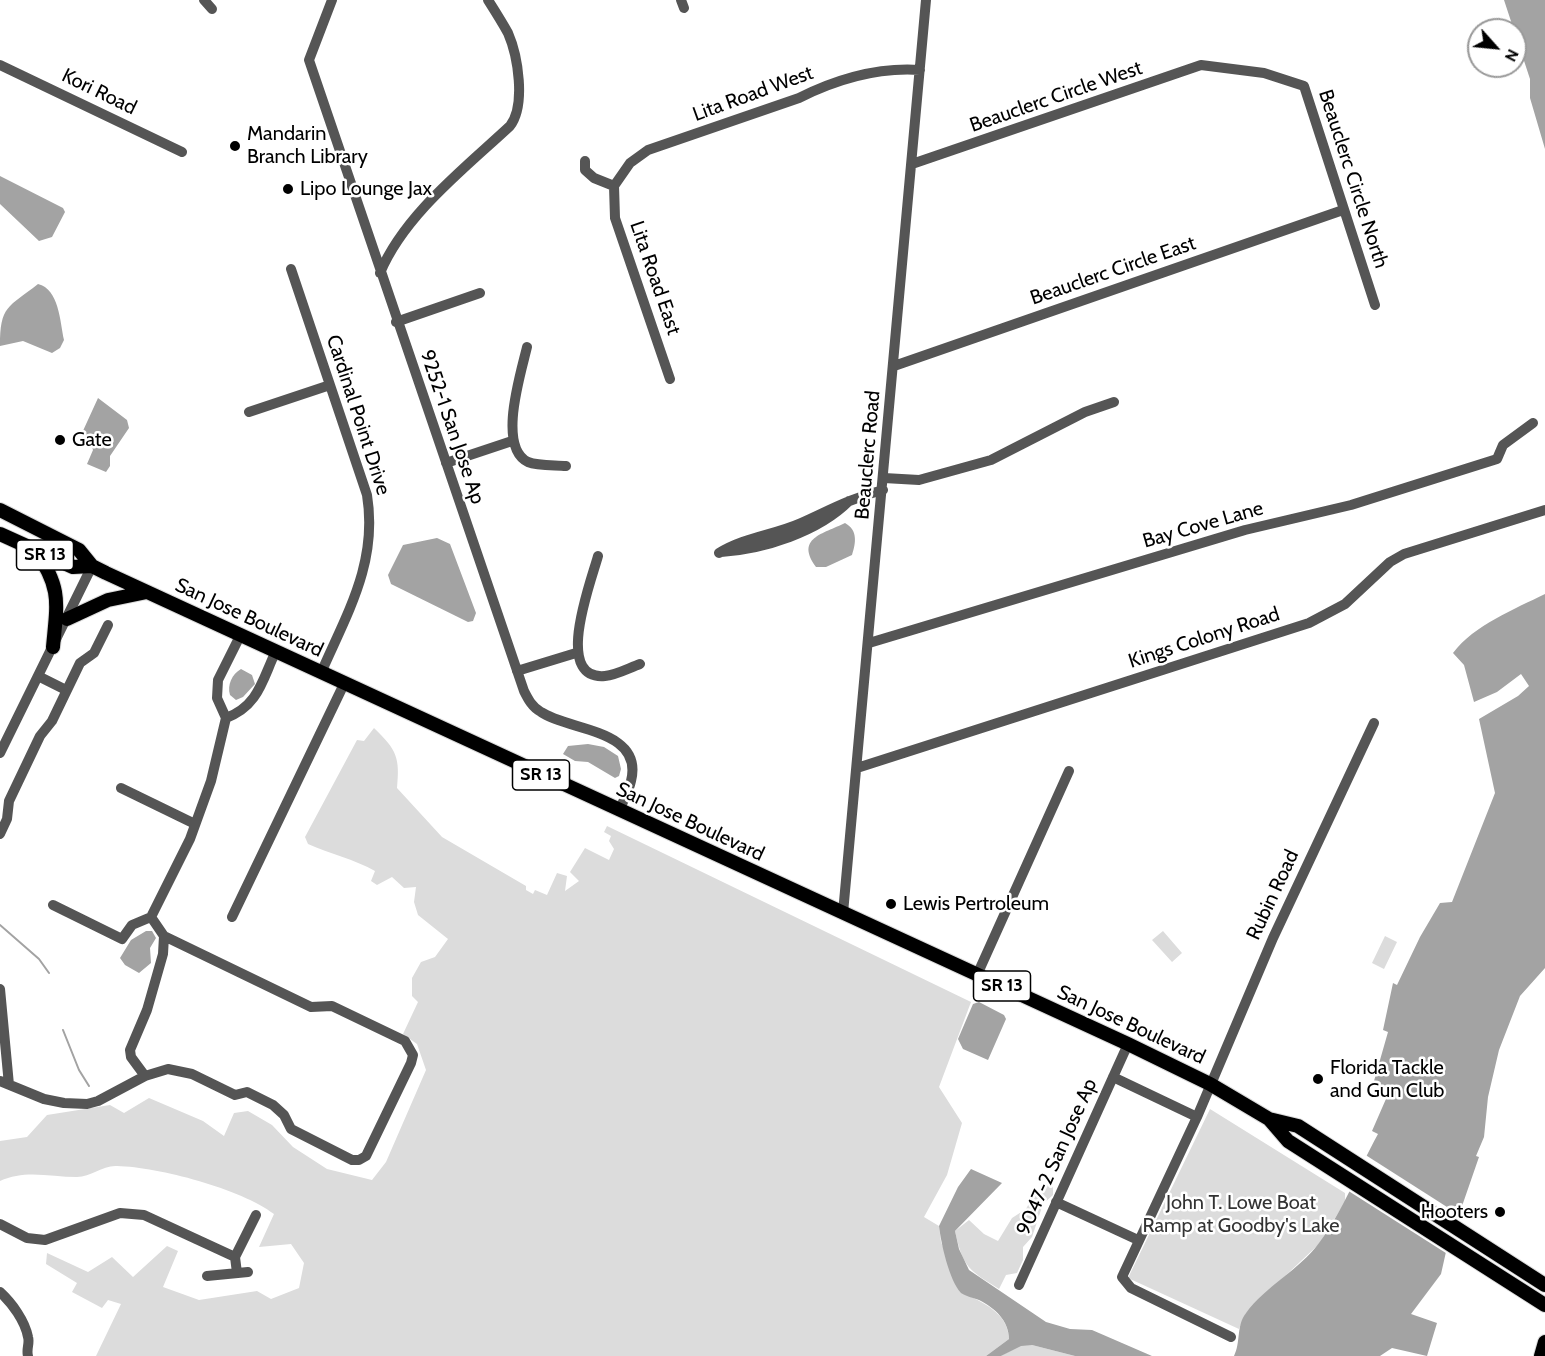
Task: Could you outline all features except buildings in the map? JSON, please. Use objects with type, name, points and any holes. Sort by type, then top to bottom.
[{"type":"main road","name":"San Jose Boulevard","points":[[0,510],[79,550],[92,566],[1128,1044],[1210,1084],[1269,1119],[1298,1126],[1545,1285]]},
{"type":"main road","name":"San Jose Boulevard","points":[[0,534],[72,567],[92,566]]},
{"type":"main road","points":[[35,550],[55,584],[57,600],[53,647]]},
{"type":"main road","points":[[67,619],[108,600],[147,592]]},
{"type":"main road","name":"San Jose Boulevard","points":[[1269,1119],[1288,1141],[1540,1302]]},
{"type":"main road","points":[[1540,1302],[1545,1312]]},
{"type":"main road","points":[[1542,1356],[1545,1342]]},
{"type":"street","points":[[204,0],[212,9]]},
{"type":"street","name":"9252-1 San Jose Ap","points":[[332,0],[309,60],[396,322],[517,671],[529,701],[542,713],[606,735],[620,744],[627,752],[632,774],[619,811]]},
{"type":"street","points":[[380,273],[391,248],[415,218],[510,126],[518,114],[520,101],[511,43],[488,0]]},
{"type":"street","name":"Beauclerc Road","points":[[843,913],[926,0]]},
{"type":"street","name":"Kori Road","points":[[0,65],[182,152]]},
{"type":"street","name":"Beauclerc Circle West","points":[[912,164],[1200,65],[1212,65]]},
{"type":"street","name":"Beauclerc Circle North","points":[[1212,65],[1285,78],[1304,86],[1375,305]]},
{"type":"street","name":"Lita Road West","points":[[614,186],[630,163],[648,150],[858,75],[894,68],[920,70]]},
{"type":"street","points":[[585,161],[585,170],[594,178],[614,186]]},
{"type":"street","name":"Lita Road East","points":[[614,186],[615,218],[670,380]]},
{"type":"street","name":"Beauclerc Circle East","points":[[894,366],[1343,210]]},
{"type":"street","name":"Cardinal Point Drive","points":[[291,269],[367,495],[371,530],[365,569],[321,673]]},
{"type":"street","points":[[396,322],[480,293]]},
{"type":"street","points":[[527,347],[517,391],[512,441],[520,456],[529,462],[566,466]]},
{"type":"street","points":[[249,412],[330,385]]},
{"type":"street","points":[[784,532],[737,542],[719,553],[738,551],[784,532],[883,484],[919,480],[991,460],[1085,412],[1114,402]]},
{"type":"street","name":"Bay Cove Lane","points":[[869,644],[1245,530],[1351,505],[1497,459],[1503,445],[1533,423]]},
{"type":"street","points":[[446,463],[512,441]]},
{"type":"street","name":"Kings Colony Road","points":[[857,768],[1309,623],[1346,604],[1390,562],[1404,554],[1545,510]]},
{"type":"street","points":[[598,556],[583,608],[576,653],[583,666],[597,675],[605,676],[640,664]]},
{"type":"street","points":[[0,753],[92,566]]},
{"type":"street","points":[[0,834],[7,819],[9,801],[40,736],[52,721],[80,663],[94,653],[108,625]]},
{"type":"street","points":[[53,905],[122,939],[132,925],[151,917],[195,824],[211,781],[226,718],[217,698],[218,680],[240,636]]},
{"type":"street","points":[[226,718],[240,713],[255,698],[275,652]]},
{"type":"street","points":[[517,671],[576,653]]},
{"type":"street","points":[[38,676],[66,690]]},
{"type":"street","points":[[232,917],[344,684]]},
{"type":"street","name":"Rubin Road","points":[[1231,1337],[1124,1283],[1122,1277],[1197,1117],[1273,938],[1374,723]]},
{"type":"street","points":[[977,975],[1069,771]]},
{"type":"street","points":[[121,788],[195,824]]},
{"type":"street","points":[[0,989],[4,1083],[44,1099],[87,1104],[145,1076],[168,1069],[180,1070],[236,1095],[247,1092],[273,1105],[284,1115],[291,1129],[352,1160],[359,1160],[370,1150],[413,1055],[405,1041],[332,1006],[310,1007],[164,936],[151,917]]},
{"type":"street","points":[[145,1076],[131,1057],[130,1050],[154,988],[163,954],[164,936]]},
{"type":"street","name":"9047-2 San Jose Ap","points":[[1019,1285],[1128,1044]]},
{"type":"street","points":[[1113,1077],[1197,1117]]},
{"type":"street","points":[[1056,1202],[1138,1240]]},
{"type":"street","points":[[0,1224],[27,1238],[45,1240],[120,1213],[144,1215],[235,1257],[243,1273],[207,1276]]},
{"type":"street","points":[[235,1257],[256,1215]]},
{"type":"street","points":[[0,1292],[18,1314],[29,1339],[28,1356]]},
{"type":"green space","points":[[374,728],[388,742],[395,755],[398,769],[397,788],[442,837],[526,886],[526,890],[533,894],[535,890],[547,895],[557,873],[567,876],[565,891],[579,881],[570,872],[585,848],[609,860],[614,849],[609,841],[611,836],[604,832],[607,826],[971,1002],[939,1087],[962,1123],[947,1175],[924,1217],[939,1226],[941,1242],[962,1293],[978,1300],[999,1315],[1008,1330],[1009,1339],[986,1356],[96,1356],[121,1304],[108,1300],[102,1308],[72,1292],[77,1283],[46,1264],[47,1253],[88,1272],[112,1257],[133,1277],[167,1246],[178,1251],[163,1287],[199,1300],[257,1291],[271,1299],[299,1288],[304,1263],[291,1244],[259,1247],[274,1214],[241,1196],[199,1181],[134,1167],[112,1166],[87,1175],[67,1177],[28,1174],[0,1181],[0,1141],[27,1137],[47,1115],[110,1105],[124,1113],[149,1098],[203,1121],[224,1136],[234,1113],[248,1111],[272,1125],[293,1147],[327,1169],[372,1180],[386,1162],[426,1070],[417,1044],[403,1034],[418,1002],[412,996],[412,978],[421,962],[435,957],[448,939],[418,915],[414,902],[416,887],[404,888],[392,877],[377,885],[371,881],[375,871],[308,844],[305,837],[357,740],[364,741]]},
{"type":"green space","points":[[1163,931],[1182,953],[1172,962],[1152,940]]},
{"type":"green space","points":[[1385,936],[1397,942],[1384,969],[1372,963]]},
{"type":"green space","name":"John T. Lowe Boat Ramp at Goodby's Lake","points":[[1210,1109],[1345,1193],[1345,1202],[1319,1244],[1246,1313],[1239,1329],[1128,1278]]},
{"type":"green space","points":[[1053,1183],[1053,1195],[1043,1204],[1032,1237],[1023,1247],[1023,1260],[1017,1273],[1006,1275],[999,1289],[974,1272],[961,1253],[955,1231],[969,1220],[984,1234],[998,1241],[1012,1218],[1026,1209],[1034,1194],[1045,1184]]},
{"type":"green space","points":[[1021,1345],[1032,1345],[1075,1356],[1001,1356]]},
{"type":"shaded area","points":[[1504,0],[1545,0],[1545,149],[1530,98],[1530,79],[1527,70],[1527,18],[1510,18]]},
{"type":"shaded area","points":[[0,176],[63,208],[65,212],[52,237],[39,241],[0,204]]},
{"type":"shaded area","points":[[38,284],[50,292],[60,315],[64,340],[60,348],[52,353],[23,341],[0,346],[4,315],[13,303]]},
{"type":"shaded area","points":[[98,398],[127,420],[129,428],[110,456],[110,466],[106,472],[87,464],[93,450],[88,436],[82,433]]},
{"type":"shaded area","points":[[845,523],[854,533],[852,555],[826,567],[816,567],[810,557],[810,543],[821,534]]},
{"type":"shaded area","points":[[437,538],[450,544],[476,613],[473,621],[468,622],[391,584],[388,575],[403,545]]},
{"type":"shaded area","points":[[1545,594],[1545,968],[1520,996],[1499,1050],[1488,1097],[1484,1137],[1476,1156],[1479,1157],[1461,1209],[1455,1212],[1441,1274],[1411,1314],[1437,1323],[1427,1356],[1392,1348],[1380,1356],[1234,1356],[1241,1323],[1246,1313],[1263,1294],[1302,1262],[1319,1243],[1343,1204],[1378,1134],[1372,1131],[1389,1092],[1374,1081],[1388,1032],[1383,1030],[1393,983],[1397,985],[1420,937],[1440,903],[1452,902],[1495,793],[1479,719],[1518,696],[1529,686],[1521,674],[1497,692],[1474,702],[1464,665],[1453,653],[1483,626]]},
{"type":"shaded area","points":[[241,669],[252,675],[255,684],[243,697],[236,700],[230,695],[229,687],[233,677]]},
{"type":"shaded area","points":[[588,744],[604,747],[618,756],[621,769],[619,776],[615,778],[588,762],[575,761],[563,754],[568,746]]},
{"type":"shaded area","points":[[146,931],[152,931],[156,938],[150,948],[151,963],[139,973],[125,965],[120,958],[131,940]]},
{"type":"shaded area","points":[[979,1002],[1004,1015],[1006,1019],[988,1060],[963,1049],[958,1039],[973,1004]]},
{"type":"shaded area","points":[[971,1169],[1002,1183],[955,1231],[959,1249],[969,1270],[1046,1322],[1070,1329],[1092,1330],[1152,1356],[1075,1356],[1032,1345],[1021,1346],[1001,1356],[986,1356],[1009,1339],[1007,1326],[990,1307],[961,1293],[946,1261],[939,1226],[958,1187]]},
{"type":"pier","points":[[1364,1154],[1458,1214],[1449,1255],[1347,1190]]},
{"type":"waterway","points":[[0,925],[39,959],[49,973]]},
{"type":"waterway","points":[[63,1030],[79,1070],[89,1086]]},
{"type":"place","name":"Mandarin Branch Library","points":[[235,146]]},
{"type":"place","name":"Lipo Lounge Jax","points":[[288,189]]},
{"type":"place","name":"Gate","points":[[60,440]]},
{"type":"place","name":"Lewis Pertroleum","points":[[891,904]]},
{"type":"place","name":"Florida Tackle and Gun Club","points":[[1318,1079]]},
{"type":"place","name":"Hooters","points":[[1500,1212]]}]
